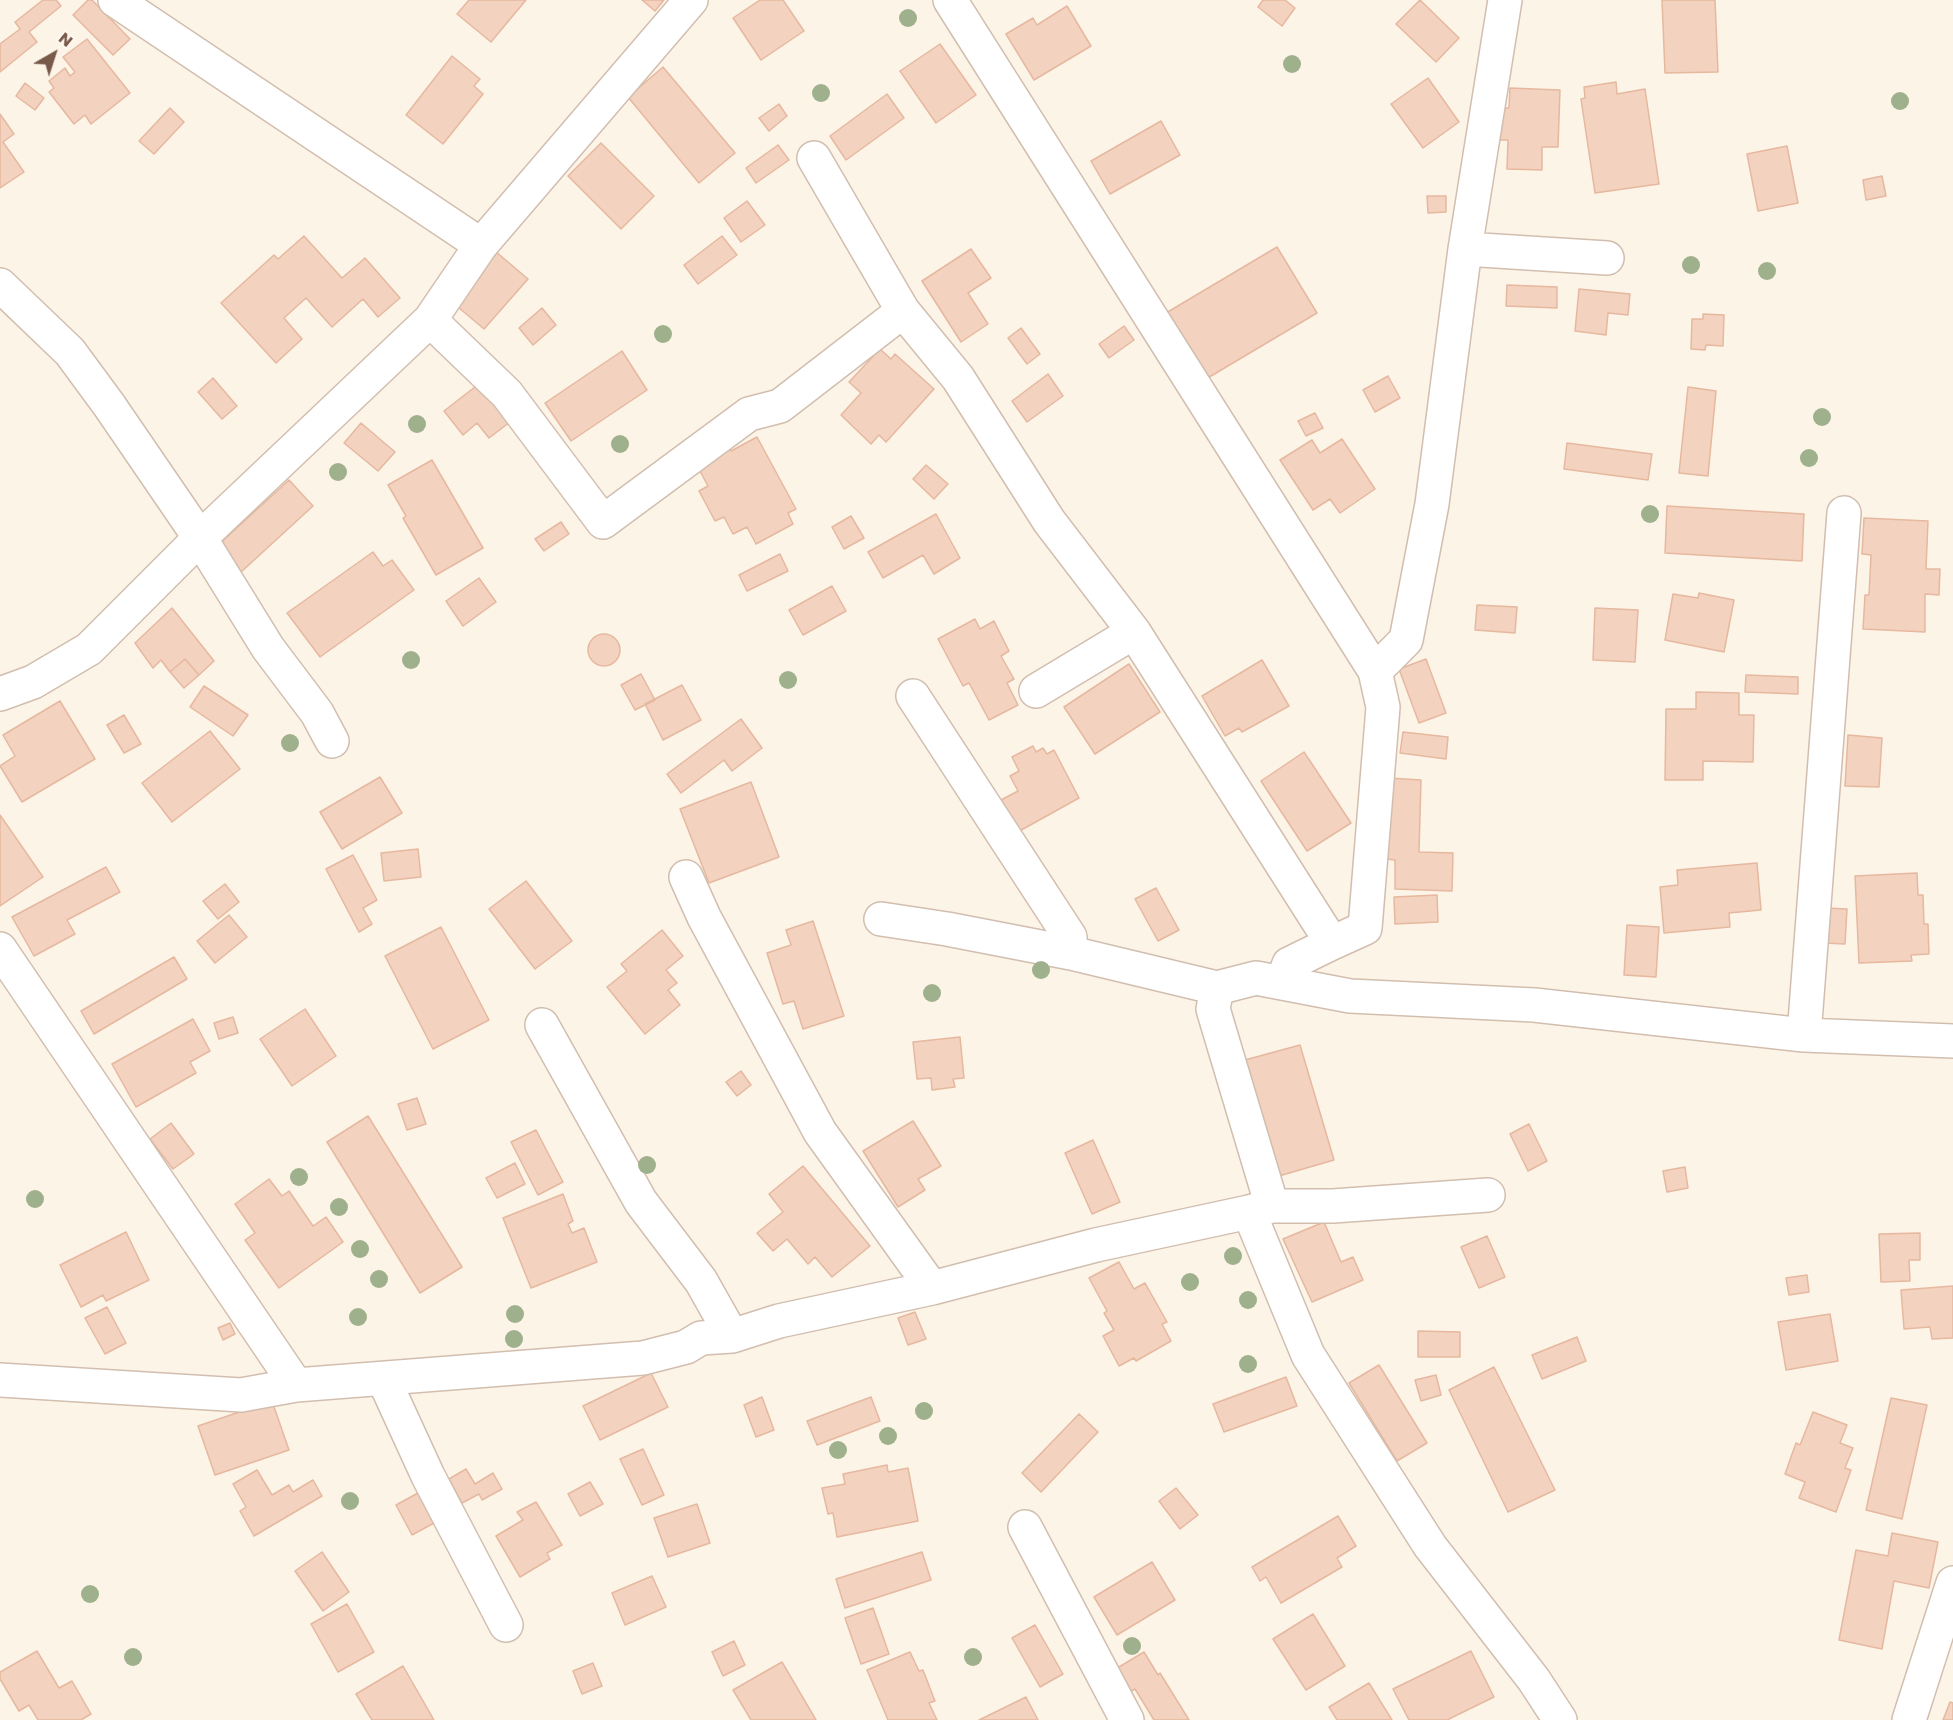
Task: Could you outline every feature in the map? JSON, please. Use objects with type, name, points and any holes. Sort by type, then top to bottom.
[{"type":"street","points":[[115,0],[481,245]]},
{"type":"street","points":[[0,694],[33,682],[89,649],[200,538],[430,320],[481,245],[692,0]]},
{"type":"street","points":[[950,0],[1375,671],[1383,707],[1365,928],[1289,964],[1282,982]]},
{"type":"street","points":[[1375,671],[1406,640],[1432,504],[1465,249],[1505,0]]},
{"type":"street","points":[[814,158],[903,311],[958,378],[1049,522],[1134,632],[1332,943]]},
{"type":"street","points":[[1465,249],[1607,258]]},
{"type":"street","points":[[0,285],[70,352],[200,538],[268,648],[317,713],[332,741]]},
{"type":"street","points":[[430,320],[507,394],[603,522],[749,414],[780,406],[903,311]]},
{"type":"street","points":[[1804,1035],[1844,513]]},
{"type":"street","points":[[1036,691],[1134,632]]},
{"type":"street","points":[[912,696],[1070,937],[1071,953]]},
{"type":"street","points":[[686,877],[704,917],[820,1132],[932,1288]]},
{"type":"street","points":[[881,919],[1071,953],[1217,988],[1256,978],[1350,996],[1534,1005],[1804,1035],[1953,1041]]},
{"type":"street","points":[[0,949],[296,1385]]},
{"type":"street","points":[[1217,988],[1213,1010],[1260,1209],[1308,1355],[1430,1546],[1534,1680],[1560,1720]]},
{"type":"street","points":[[542,1025],[641,1202],[701,1281],[732,1335]]},
{"type":"street","points":[[0,1380],[242,1395],[296,1385],[643,1359],[686,1347],[701,1338],[732,1335],[779,1321],[932,1288],[1096,1245],[1260,1209],[1488,1195]]},
{"type":"street","points":[[384,1380],[428,1476],[506,1625]]},
{"type":"street","points":[[1025,1527],[1128,1720]]},
{"type":"street","points":[[1910,1720],[1953,1583]]},
{"type":"building","points":[[43,0],[56,0],[61,6],[29,32],[37,42],[0,72],[0,44],[20,29],[15,22]]},
{"type":"building","points":[[88,0],[92,0],[130,39],[113,55],[73,15]]},
{"type":"building","points":[[469,0],[526,0],[491,42],[457,14]]},
{"type":"building","points":[[642,0],[664,0],[655,11]]},
{"type":"building","points":[[760,0],[783,0],[804,31],[761,60],[733,18]]},
{"type":"building","points":[[1263,0],[1285,0],[1295,8],[1282,26],[1258,7]]},
{"type":"building","points":[[1420,0],[1459,38],[1436,62],[1396,24]]},
{"type":"building","points":[[1662,0],[1715,0],[1718,72],[1665,73]]},
{"type":"building","points":[[1067,6],[1091,46],[1034,80],[1006,34],[1033,18],[1037,25]]},
{"type":"building","points":[[87,39],[130,93],[91,124],[85,115],[74,124],[49,92],[54,88],[49,81],[65,68],[70,76],[75,72],[63,57]]},
{"type":"building","points":[[940,44],[976,95],[936,123],[900,71]]},
{"type":"building","points":[[452,56],[480,79],[474,86],[483,94],[443,144],[406,115]]},
{"type":"building","points":[[663,67],[735,153],[699,183],[628,97]]},
{"type":"building","points":[[1428,78],[1459,122],[1423,148],[1391,104]]},
{"type":"building","points":[[1616,82],[1617,94],[1645,89],[1659,184],[1595,193],[1581,99],[1585,98],[1584,87]]},
{"type":"building","points":[[25,83],[44,98],[35,110],[16,96]]},
{"type":"building","points":[[1510,88],[1560,90],[1558,147],[1542,147],[1542,170],[1507,169],[1508,140],[1498,140],[1499,108],[1509,108]]},
{"type":"building","points":[[887,94],[904,118],[846,160],[830,136]]},
{"type":"building","points":[[779,104],[787,116],[769,131],[759,118]]},
{"type":"building","points":[[170,108],[184,122],[154,154],[139,141]]},
{"type":"building","points":[[0,114],[14,134],[3,142],[24,172],[0,188]]},
{"type":"building","points":[[1161,121],[1180,155],[1110,194],[1091,161]]},
{"type":"building","points":[[601,143],[654,196],[621,229],[568,176]]},
{"type":"building","points":[[778,145],[789,160],[756,183],[746,168]]},
{"type":"building","points":[[1787,146],[1798,203],[1758,211],[1747,154]]},
{"type":"building","points":[[1882,176],[1886,196],[1866,200],[1863,180]]},
{"type":"building","points":[[1427,196],[1446,196],[1446,212],[1428,213]]},
{"type":"building","points":[[747,201],[765,225],[741,242],[724,218]]},
{"type":"building","points":[[304,236],[342,278],[365,258],[400,298],[378,317],[363,299],[332,327],[306,298],[284,318],[302,339],[276,363],[221,303],[274,255],[278,259]]},
{"type":"building","points":[[722,236],[737,255],[698,284],[684,265]]},
{"type":"building","points":[[1277,247],[1317,313],[1206,379],[1166,313]]},
{"type":"building","points":[[971,249],[991,278],[968,293],[988,324],[961,342],[922,281]]},
{"type":"building","points":[[495,251],[528,279],[484,329],[452,302]]},
{"type":"building","points":[[1507,285],[1557,287],[1557,308],[1506,306]]},
{"type":"building","points":[[1579,289],[1630,294],[1628,315],[1608,313],[1606,335],[1575,331]]},
{"type":"building","points":[[542,308],[556,325],[533,345],[519,328]]},
{"type":"building","points":[[1703,314],[1724,315],[1723,346],[1706,345],[1705,350],[1691,349],[1692,319],[1703,319]]},
{"type":"building","points":[[1124,326],[1134,340],[1109,358],[1099,344]]},
{"type":"building","points":[[1021,328],[1040,354],[1027,364],[1008,338]]},
{"type":"building","points":[[880,349],[891,359],[895,354],[934,389],[886,442],[879,435],[871,444],[841,415],[861,393],[849,382]]},
{"type":"building","points":[[622,351],[647,390],[571,441],[545,403]]},
{"type":"building","points":[[1048,374],[1063,396],[1027,422],[1012,401]]},
{"type":"building","points":[[1388,376],[1400,398],[1375,412],[1363,390]]},
{"type":"building","points":[[213,378],[237,406],[222,419],[198,392]]},
{"type":"building","points":[[480,383],[510,422],[489,438],[477,423],[463,435],[444,411]]},
{"type":"building","points":[[1688,387],[1716,391],[1708,476],[1679,473]]},
{"type":"building","points":[[1315,413],[1323,428],[1306,436],[1298,421]]},
{"type":"building","points":[[361,423],[395,452],[378,471],[344,443]]},
{"type":"building","points":[[757,437],[796,509],[788,513],[793,524],[756,544],[747,527],[733,534],[724,517],[715,521],[699,491],[708,486],[695,462],[728,445],[731,451]]},
{"type":"building","points":[[1342,439],[1375,489],[1340,513],[1330,499],[1313,510],[1280,460],[1312,440],[1320,453]]},
{"type":"building","points":[[1567,443],[1652,454],[1648,480],[1564,469]]},
{"type":"building","points":[[432,460],[483,548],[436,575],[403,518],[406,516],[388,485]]},
{"type":"building","points":[[926,465],[948,484],[934,499],[913,479]]},
{"type":"building","points":[[289,480],[313,506],[240,573],[216,547]]},
{"type":"building","points":[[1667,506],[1804,514],[1802,561],[1665,553]]},
{"type":"building","points":[[936,514],[960,558],[934,574],[923,555],[883,578],[868,552]]},
{"type":"building","points":[[851,516],[864,538],[844,549],[832,527]]},
{"type":"building","points":[[1864,518],[1928,521],[1926,569],[1940,569],[1939,595],[1925,594],[1925,632],[1863,629],[1865,595],[1869,595],[1871,555],[1862,554]]},
{"type":"building","points":[[561,522],[569,534],[544,551],[535,539]]},
{"type":"building","points":[[373,552],[383,566],[392,560],[414,590],[320,657],[287,613]]},
{"type":"building","points":[[780,554],[788,571],[747,591],[739,575]]},
{"type":"building","points":[[479,578],[496,602],[463,626],[446,601]]},
{"type":"building","points":[[832,586],[846,611],[803,635],[789,610]]},
{"type":"building","points":[[1699,593],[1734,600],[1724,652],[1665,640],[1673,594],[1698,598]]},
{"type":"building","points":[[1477,605],[1517,607],[1515,633],[1475,630]]},
{"type":"building","points":[[172,608],[214,661],[199,675],[185,659],[170,672],[161,660],[153,668],[135,643]]},
{"type":"building","points":[[1595,608],[1638,610],[1635,662],[1593,660]]},
{"type":"building","points":[[975,619],[980,629],[994,621],[1009,651],[1001,656],[1014,679],[1007,683],[1018,705],[989,720],[969,683],[963,686],[938,639]]},
{"type":"building","points":[[604,634],[615,639],[620,650],[615,661],[604,666],[593,661],[588,650],[593,639]]},
{"type":"building","points":[[185,659],[199,675],[184,688],[170,672]]},
{"type":"building","points":[[1426,659],[1446,713],[1419,723],[1399,669]]},
{"type":"building","points":[[1262,660],[1289,706],[1242,732],[1239,728],[1225,736],[1202,696]]},
{"type":"building","points":[[1129,664],[1160,712],[1095,754],[1064,707]]},
{"type":"building","points":[[641,674],[655,700],[635,710],[621,685]]},
{"type":"building","points":[[1746,675],[1798,677],[1798,694],[1745,692]]},
{"type":"building","points":[[682,685],[701,720],[663,740],[645,704]]},
{"type":"building","points":[[204,686],[248,715],[233,736],[190,707]]},
{"type":"building","points":[[1696,692],[1739,693],[1739,715],[1754,715],[1753,762],[1703,761],[1703,780],[1665,780],[1666,709],[1696,709]]},
{"type":"building","points":[[60,701],[95,759],[22,802],[0,766],[15,756],[3,735]]},
{"type":"building","points":[[124,715],[141,744],[124,753],[107,725]]},
{"type":"building","points":[[741,719],[762,748],[732,771],[724,760],[681,793],[667,774]]},
{"type":"building","points":[[210,731],[240,769],[172,822],[142,783]]},
{"type":"building","points":[[1403,732],[1448,737],[1446,759],[1400,753]]},
{"type":"building","points":[[1848,735],[1882,738],[1879,787],[1845,786]]},
{"type":"building","points":[[1033,746],[1036,752],[1043,748],[1047,754],[1054,750],[1079,798],[1016,833],[999,801],[1018,791],[1010,776],[1019,771],[1012,757]]},
{"type":"building","points":[[1304,752],[1351,823],[1307,851],[1261,781]]},
{"type":"building","points":[[380,777],[402,813],[342,849],[320,812]]},
{"type":"building","points":[[1389,778],[1421,780],[1419,852],[1453,853],[1452,891],[1395,889],[1395,860],[1386,859]]},
{"type":"building","points":[[751,782],[779,857],[709,883],[680,809]]},
{"type":"building","points":[[0,815],[43,877],[0,906]]},
{"type":"building","points":[[418,849],[421,877],[384,881],[381,853]]},
{"type":"building","points":[[353,855],[377,900],[363,908],[372,924],[359,932],[326,869]]},
{"type":"building","points":[[1757,863],[1761,910],[1729,913],[1730,927],[1664,933],[1660,887],[1678,885],[1677,870]]},
{"type":"building","points":[[106,867],[120,892],[67,920],[75,934],[34,956],[12,917]]},
{"type":"building","points":[[1917,873],[1918,895],[1923,895],[1924,924],[1928,924],[1929,954],[1911,955],[1912,961],[1859,963],[1855,876]]},
{"type":"building","points":[[526,881],[572,941],[535,969],[489,909]]},
{"type":"building","points":[[225,884],[239,902],[218,919],[203,901]]},
{"type":"building","points":[[1156,888],[1179,930],[1158,941],[1135,899]]},
{"type":"building","points":[[1437,895],[1438,922],[1395,924],[1394,897]]},
{"type":"building","points":[[1826,908],[1847,909],[1845,944],[1824,943]]},
{"type":"building","points":[[229,915],[247,937],[215,963],[197,941]]},
{"type":"building","points":[[813,921],[844,1016],[803,1029],[794,1001],[783,1004],[767,953],[791,945],[786,930]]},
{"type":"building","points":[[1627,925],[1659,927],[1656,977],[1624,975]]},
{"type":"building","points":[[441,927],[489,1020],[433,1049],[385,956]]},
{"type":"building","points":[[662,930],[683,956],[666,970],[677,983],[668,990],[680,1005],[645,1034],[607,987],[627,971],[621,964]]},
{"type":"building","points":[[174,957],[187,979],[94,1034],[81,1011]]},
{"type":"building","points":[[305,1009],[336,1056],[292,1086],[260,1039]]},
{"type":"building","points":[[233,1017],[238,1033],[219,1039],[214,1023]]},
{"type":"building","points":[[193,1019],[210,1051],[190,1062],[196,1073],[136,1107],[112,1064]]},
{"type":"building","points":[[960,1037],[964,1078],[953,1079],[955,1087],[932,1090],[931,1078],[917,1079],[913,1042]]},
{"type":"building","points":[[1300,1045],[1334,1160],[1279,1176],[1245,1060]]},
{"type":"building","points":[[741,1071],[751,1085],[737,1096],[726,1082]]},
{"type":"building","points":[[417,1098],[426,1124],[407,1130],[398,1104]]},
{"type":"building","points":[[368,1116],[462,1267],[420,1293],[327,1142]]},
{"type":"building","points":[[913,1121],[941,1166],[918,1179],[925,1190],[898,1207],[863,1151]]},
{"type":"building","points":[[171,1123],[194,1154],[173,1169],[150,1139]]},
{"type":"building","points":[[1529,1124],[1547,1161],[1528,1171],[1510,1134]]},
{"type":"building","points":[[536,1130],[563,1182],[538,1195],[511,1142]]},
{"type":"building","points":[[1093,1140],[1120,1202],[1092,1214],[1065,1153]]},
{"type":"building","points":[[515,1163],[525,1184],[497,1198],[486,1178]]},
{"type":"building","points":[[803,1166],[870,1246],[832,1277],[815,1257],[808,1264],[787,1239],[773,1251],[757,1233],[783,1212],[769,1194]]},
{"type":"building","points":[[1685,1167],[1688,1188],[1667,1192],[1663,1171]]},
{"type":"building","points":[[269,1179],[282,1196],[289,1191],[313,1226],[326,1217],[343,1242],[279,1288],[245,1240],[255,1233],[235,1204]]},
{"type":"building","points":[[563,1194],[573,1221],[568,1224],[572,1233],[584,1228],[597,1262],[531,1288],[503,1218]]},
{"type":"building","points":[[1324,1222],[1341,1262],[1353,1257],[1363,1280],[1312,1302],[1283,1239]]},
{"type":"building","points":[[126,1232],[149,1280],[106,1301],[103,1295],[81,1307],[60,1265]]},
{"type":"building","points":[[1920,1233],[1920,1260],[1909,1260],[1910,1281],[1881,1282],[1879,1234]]},
{"type":"building","points":[[1487,1236],[1505,1277],[1479,1288],[1461,1247]]},
{"type":"building","points":[[1119,1262],[1134,1289],[1145,1283],[1167,1322],[1162,1324],[1171,1341],[1136,1361],[1134,1358],[1119,1366],[1103,1336],[1114,1330],[1104,1313],[1107,1311],[1089,1278]]},
{"type":"building","points":[[1807,1275],[1809,1292],[1789,1295],[1786,1278]]},
{"type":"building","points":[[1953,1286],[1953,1338],[1932,1339],[1930,1327],[1904,1329],[1901,1290]]},
{"type":"building","points":[[107,1307],[126,1343],[105,1354],[85,1318]]},
{"type":"building","points":[[915,1312],[926,1339],[908,1345],[898,1318]]},
{"type":"building","points":[[1830,1314],[1838,1361],[1786,1370],[1778,1322]]},
{"type":"building","points":[[230,1323],[235,1334],[223,1340],[218,1328]]},
{"type":"building","points":[[1418,1331],[1460,1332],[1460,1357],[1418,1357]]},
{"type":"building","points":[[1577,1337],[1586,1361],[1542,1379],[1532,1355]]},
{"type":"building","points":[[1379,1365],[1427,1443],[1397,1461],[1349,1383]]},
{"type":"building","points":[[1494,1367],[1555,1490],[1508,1512],[1449,1390]]},
{"type":"building","points":[[651,1373],[668,1407],[600,1440],[583,1406]]},
{"type":"building","points":[[1436,1375],[1441,1395],[1421,1401],[1415,1380]]},
{"type":"building","points":[[1286,1377],[1297,1406],[1224,1432],[1213,1404]]},
{"type":"building","points":[[762,1397],[774,1430],[756,1437],[744,1405]]},
{"type":"building","points":[[871,1397],[880,1421],[817,1445],[807,1421]]},
{"type":"building","points":[[1891,1398],[1927,1405],[1902,1519],[1866,1510]]},
{"type":"building","points":[[272,1401],[289,1450],[215,1475],[198,1426]]},
{"type":"building","points":[[1813,1412],[1847,1425],[1840,1443],[1853,1448],[1845,1468],[1851,1470],[1836,1512],[1799,1498],[1805,1482],[1785,1474],[1796,1443],[1800,1445]]},
{"type":"building","points":[[1079,1414],[1098,1432],[1041,1492],[1022,1473]]},
{"type":"building","points":[[643,1449],[664,1495],[642,1505],[620,1459]]},
{"type":"building","points":[[887,1465],[888,1472],[908,1468],[918,1521],[837,1537],[833,1513],[828,1514],[822,1488],[845,1484],[843,1474]]},
{"type":"building","points":[[466,1469],[475,1484],[493,1473],[502,1489],[482,1500],[479,1494],[462,1503],[449,1479]]},
{"type":"building","points":[[257,1470],[272,1495],[289,1485],[293,1492],[313,1480],[322,1496],[254,1536],[240,1511],[246,1507],[233,1484]]},
{"type":"building","points":[[590,1482],[603,1504],[580,1516],[568,1494]]},
{"type":"building","points":[[1176,1488],[1198,1515],[1180,1529],[1159,1501]]},
{"type":"building","points":[[418,1493],[434,1523],[412,1535],[396,1505]]},
{"type":"building","points":[[536,1502],[562,1545],[547,1553],[550,1559],[520,1577],[496,1536],[523,1520],[517,1512]]},
{"type":"building","points":[[697,1504],[710,1543],[668,1557],[654,1518]]},
{"type":"building","points":[[1338,1516],[1356,1546],[1337,1558],[1342,1567],[1281,1603],[1266,1577],[1260,1581],[1252,1567]]},
{"type":"building","points":[[1892,1533],[1938,1542],[1929,1588],[1894,1581],[1882,1649],[1839,1640],[1856,1550],[1888,1556]]},
{"type":"building","points":[[322,1552],[349,1592],[323,1611],[295,1571]]},
{"type":"building","points":[[922,1552],[931,1580],[845,1608],[836,1579]]},
{"type":"building","points":[[1152,1562],[1175,1600],[1117,1635],[1094,1597]]},
{"type":"building","points":[[652,1576],[666,1607],[625,1625],[612,1593]]},
{"type":"building","points":[[347,1604],[374,1652],[338,1672],[311,1624]]},
{"type":"building","points":[[873,1608],[889,1654],[861,1664],[845,1618]]},
{"type":"building","points":[[1313,1614],[1345,1666],[1306,1690],[1273,1639]]},
{"type":"building","points":[[1035,1625],[1063,1674],[1040,1687],[1012,1638]]},
{"type":"building","points":[[734,1641],[745,1665],[723,1676],[712,1652]]},
{"type":"building","points":[[37,1651],[59,1688],[72,1681],[91,1714],[81,1720],[38,1720],[29,1705],[19,1711],[0,1679],[0,1672]]},
{"type":"building","points":[[1471,1651],[1494,1697],[1447,1720],[1409,1720],[1393,1689]]},
{"type":"building","points":[[910,1652],[919,1671],[923,1670],[935,1701],[929,1703],[937,1720],[888,1720],[867,1670]]},
{"type":"building","points":[[1144,1652],[1189,1720],[1154,1720],[1135,1689],[1128,1693],[1114,1670]]},
{"type":"building","points":[[782,1662],[816,1720],[751,1720],[733,1690]]},
{"type":"building","points":[[593,1663],[602,1686],[582,1694],[573,1671]]},
{"type":"building","points":[[403,1666],[434,1720],[372,1720],[356,1694]]},
{"type":"building","points":[[1369,1683],[1392,1720],[1337,1720],[1329,1707]]},
{"type":"building","points":[[1026,1697],[1038,1720],[979,1720]]},
{"type":"building","points":[[1950,1702],[1953,1703],[1953,1720],[1943,1720]]}]
